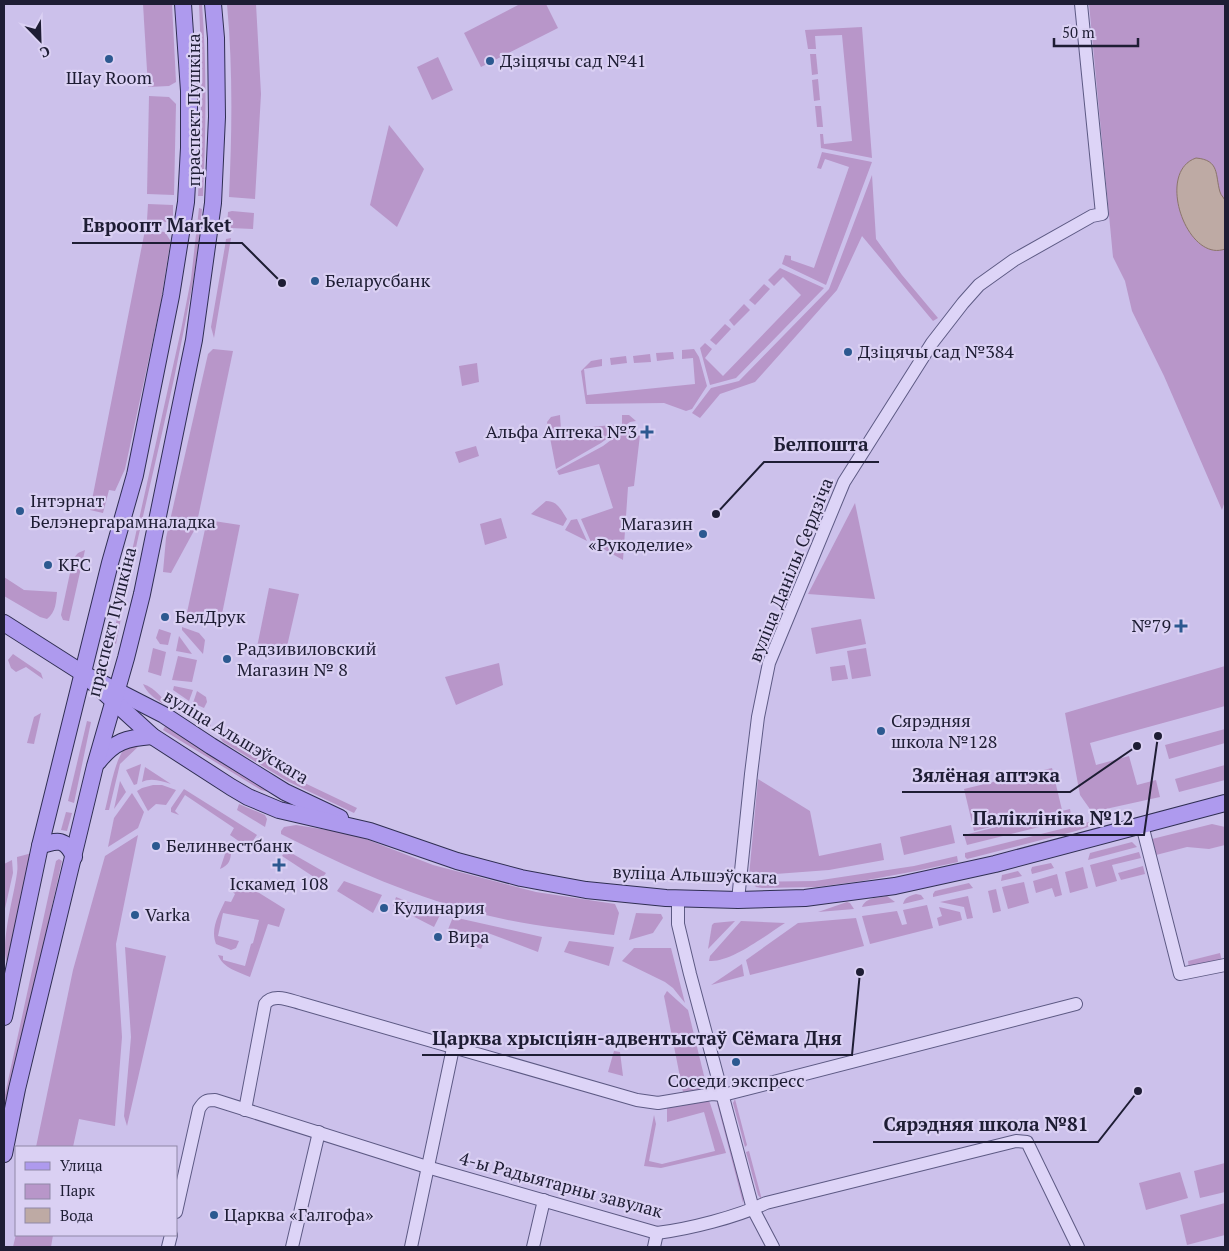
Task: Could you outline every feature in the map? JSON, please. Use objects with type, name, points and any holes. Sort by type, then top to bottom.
[{"type":"main road","name":"праспект Пушкіна","points":[[4,1017],[40,846],[110,563],[135,475],[171,296],[186,202],[189,91],[183,4]]},
{"type":"main road","name":"праспект Пушкіна","points":[[4,1154],[17,1089],[95,766],[142,594],[194,340],[213,203],[217,117],[216,38],[213,4]]},
{"type":"main road","name":"вуліца Альшэўскага","points":[[4,623],[84,674],[115,697],[152,736],[231,787],[279,810],[370,831]]},
{"type":"main road","name":"вуліца Альшэўскага","points":[[115,697],[164,715],[285,792],[370,831],[457,861],[521,878],[586,890],[678,898],[738,900],[805,898],[895,886],[965,871],[1225,803]]},
{"type":"main road","points":[[95,766],[113,746],[125,740],[152,736]]},
{"type":"main road","points":[[40,846],[52,842],[63,842],[70,849],[74,857]]},
{"type":"street","name":"вуліца Данілы Сердзіча","points":[[738,900],[758,717],[769,663],[844,482],[932,343],[979,286],[1014,260],[1092,216],[1102,214],[1081,4]]},
{"type":"street","points":[[1142,825],[1180,974],[1225,965]]},
{"type":"street","points":[[678,898],[678,924],[690,974],[753,1209],[774,1247]]},
{"type":"street","points":[[245,1110],[265,1004],[274,997],[637,1100],[658,1103],[712,1094],[723,1095],[1076,1004]]},
{"type":"street","points":[[411,1247],[453,1048]]},
{"type":"street","name":"4-ы Радыятарны завулак","points":[[178,1203],[199,1109],[203,1102],[215,1100],[427,1167],[657,1233],[676,1230],[753,1209],[766,1203],[1016,1141],[1027,1142],[1035,1162],[1078,1247]]},
{"type":"street","points":[[292,1247],[319,1132]]},
{"type":"street","points":[[533,1247],[544,1200]]},
{"type":"street","points":[[654,1247],[657,1233]]},
{"type":"green space","points":[[143,4],[172,4],[176,82],[169,86],[148,87]]},
{"type":"green space","points":[[199,4],[202,4],[204,28],[205,76],[203,196],[198,196],[201,100]]},
{"type":"green space","points":[[227,4],[256,4],[261,94],[255,199],[229,197],[231,101]]},
{"type":"green space","points":[[520,4],[546,4],[558,28],[481,67],[464,33]]},
{"type":"green space","points":[[1089,4],[1225,4],[1225,501],[1222,510],[1164,376],[1132,311],[1125,281],[1113,257]]},
{"type":"green space","points":[[862,27],[872,158],[821,148],[820,134],[823,134],[824,144],[852,141],[842,35],[815,36],[816,49],[808,49],[805,30]]},
{"type":"green space","points":[[810,54],[816,54],[818,74],[812,75]]},
{"type":"green space","points":[[438,57],[453,90],[432,100],[417,67]]},
{"type":"green space","points":[[818,79],[820,100],[814,101],[812,80]]},
{"type":"green space","points":[[149,96],[169,97],[176,104],[174,195],[147,194]]},
{"type":"green space","points":[[815,106],[821,106],[823,127],[817,127]]},
{"type":"green space","points":[[389,125],[424,169],[397,227],[370,205]]},
{"type":"green space","points":[[822,152],[872,162],[826,285],[782,264],[785,255],[791,256],[791,260],[814,268],[849,167],[825,159],[821,169],[817,168]]},
{"type":"green space","points":[[872,175],[876,239],[902,275],[938,318],[933,321],[862,236],[837,290],[755,382],[720,394],[700,418],[692,413],[711,388],[739,381],[829,289]]},
{"type":"green space","points":[[148,204],[173,205],[171,221],[147,220]]},
{"type":"green space","points":[[199,208],[202,209],[195,271],[175,374],[116,644],[112,641],[191,279]]},
{"type":"green space","points":[[228,212],[254,213],[253,229],[230,228],[227,226]]},
{"type":"green space","points":[[145,230],[165,232],[170,240],[170,244],[160,307],[125,469],[115,491],[109,490],[103,513],[90,510]]},
{"type":"green space","points":[[231,238],[214,338],[211,327],[226,239]]},
{"type":"green space","points":[[780,268],[824,288],[736,378],[710,385],[700,348],[705,343],[712,349],[705,358],[723,376],[801,295],[783,277],[774,286],[768,280]]},
{"type":"green space","points":[[764,284],[770,289],[755,305],[749,300]]},
{"type":"green space","points":[[744,304],[750,310],[734,326],[729,320]]},
{"type":"green space","points":[[725,324],[731,329],[716,345],[710,340]]},
{"type":"green space","points":[[213,349],[233,351],[196,527],[171,573],[163,572],[166,538],[208,354]]},
{"type":"green space","points":[[694,349],[699,357],[707,386],[692,409],[686,411],[664,403],[586,404],[581,371],[591,361],[602,359],[602,366],[584,369],[587,395],[695,384],[693,358],[682,359],[682,350]]},
{"type":"green space","points":[[673,352],[674,359],[657,361],[656,353]]},
{"type":"green space","points":[[650,354],[651,362],[634,363],[633,356]]},
{"type":"green space","points":[[626,356],[627,363],[611,365],[610,358]]},
{"type":"green space","points":[[477,363],[479,382],[462,386],[459,366]]},
{"type":"green space","points":[[560,415],[561,430],[622,424],[622,415],[629,415],[636,421],[630,422],[601,443],[556,469],[547,422],[551,417]]},
{"type":"green space","points":[[631,425],[635,425],[634,436],[640,435],[634,486],[628,487],[623,560],[591,542],[581,519],[613,508],[599,464],[559,475],[557,471],[603,446]]},
{"type":"green space","points":[[476,446],[479,456],[459,463],[455,452]]},
{"type":"green space","points":[[546,501],[556,504],[561,509],[567,519],[563,526],[531,514]]},
{"type":"green space","points":[[855,503],[875,599],[808,594]]},
{"type":"green space","points":[[501,518],[507,538],[485,545],[480,524]]},
{"type":"green space","points":[[577,519],[587,541],[565,530],[571,520]]},
{"type":"green space","points":[[207,520],[240,525],[220,624],[186,617]]},
{"type":"green space","points":[[85,550],[69,621],[63,620],[61,615],[73,559],[78,553]]},
{"type":"green space","points":[[4,577],[24,590],[57,592],[55,607],[50,616],[47,619],[40,617],[4,596]]},
{"type":"green space","points":[[269,588],[299,594],[285,655],[255,657]]},
{"type":"green space","points":[[861,619],[866,644],[816,654],[811,628]]},
{"type":"green space","points":[[182,627],[199,633],[205,640],[203,654],[182,630]]},
{"type":"green space","points":[[159,629],[171,633],[168,645],[160,644],[156,638]]},
{"type":"green space","points":[[179,636],[192,654],[176,651]]},
{"type":"green space","points":[[153,648],[166,652],[161,676],[148,672]]},
{"type":"green space","points":[[866,648],[871,676],[852,679],[847,651]]},
{"type":"green space","points":[[13,654],[41,673],[43,679],[26,667],[16,672],[11,668],[8,660]]},
{"type":"green space","points":[[178,656],[197,660],[192,682],[172,680]]},
{"type":"green space","points":[[499,663],[503,685],[456,705],[445,677]]},
{"type":"green space","points":[[845,665],[848,679],[832,681],[830,667]]},
{"type":"green space","points":[[1225,666],[1225,706],[1090,743],[1096,765],[1129,756],[1137,785],[1156,780],[1160,797],[1092,812],[1080,795],[1065,713]]},
{"type":"green space","points":[[143,684],[164,700],[162,703],[151,695]]},
{"type":"green space","points":[[174,686],[193,690],[189,701],[173,690]]},
{"type":"green space","points":[[197,691],[206,697],[207,702],[204,708],[193,703]]},
{"type":"green space","points":[[177,705],[211,725],[209,729],[174,709]]},
{"type":"green space","points":[[41,713],[34,744],[27,743],[34,717]]},
{"type":"green space","points":[[87,721],[91,722],[74,803],[68,801]]},
{"type":"green space","points":[[165,726],[277,794],[261,790],[163,730]]},
{"type":"green space","points":[[1225,729],[1225,743],[1169,759],[1165,745]]},
{"type":"green space","points":[[222,735],[290,776],[357,808],[354,813],[287,781],[223,742],[220,738]]},
{"type":"green space","points":[[142,743],[120,764],[109,810],[105,810],[119,758],[127,747]]},
{"type":"green space","points":[[141,764],[137,784],[134,785],[126,770]]},
{"type":"green space","points":[[1225,765],[1225,780],[1179,792],[1175,779]]},
{"type":"green space","points":[[145,767],[171,784],[153,780],[142,782]]},
{"type":"green space","points":[[1052,768],[1062,810],[974,831],[964,789]]},
{"type":"green space","points":[[758,779],[810,811],[819,856],[881,843],[884,860],[829,870],[749,876]]},
{"type":"green space","points":[[120,781],[126,792],[114,809]]},
{"type":"green space","points":[[153,785],[162,785],[176,790],[166,805],[156,804],[148,811],[137,791]]},
{"type":"green space","points":[[184,789],[257,835],[252,842],[240,842],[230,835],[234,828],[185,795],[175,811],[179,815],[171,812],[171,808]]},
{"type":"green space","points":[[132,793],[144,812],[138,828],[108,847],[114,818]]},
{"type":"green space","points":[[239,804],[265,815],[267,819],[265,827],[237,810]]},
{"type":"green space","points":[[1070,809],[1072,819],[967,845],[964,835]]},
{"type":"green space","points":[[66,812],[72,813],[67,831],[61,830]]},
{"type":"green space","points":[[1109,817],[1109,820],[1076,831],[967,859],[965,857],[965,853]]},
{"type":"green space","points":[[1212,824],[1225,827],[1225,845],[1209,849],[1187,847],[1156,855],[1152,839]]},
{"type":"green space","points":[[296,825],[353,834],[433,865],[536,892],[615,904],[619,913],[614,935],[490,916],[409,892],[332,859],[281,834],[284,827]]},
{"type":"green space","points":[[951,825],[955,843],[904,855],[900,837]]},
{"type":"green space","points":[[138,835],[116,944],[122,1037],[115,1126],[79,1119],[73,1146],[36,1146],[73,970],[105,856]]},
{"type":"green space","points":[[1132,842],[1137,847],[1088,860],[1090,853]]},
{"type":"green space","points":[[227,848],[231,851],[230,860],[226,866],[220,869]]},
{"type":"green space","points":[[286,850],[326,873],[320,881],[282,856]]},
{"type":"green space","points":[[1139,852],[1141,858],[1112,865],[1117,881],[1096,887],[1090,865]]},
{"type":"green space","points":[[32,853],[7,963],[5,954],[6,932],[17,871],[17,857]]},
{"type":"green space","points":[[957,856],[958,862],[862,881],[817,887],[762,888],[756,887],[752,882],[815,881],[914,866]]},
{"type":"green space","points":[[59,859],[62,861],[4,1121],[4,1099],[56,861]]},
{"type":"green space","points":[[12,860],[13,873],[4,913],[4,864]]},
{"type":"green space","points":[[1051,863],[1054,868],[1032,874],[1032,867]]},
{"type":"green space","points":[[1143,866],[1145,874],[1121,880],[1118,873]]},
{"type":"green space","points":[[1083,867],[1088,888],[1070,893],[1065,872]]},
{"type":"green space","points":[[1018,871],[1022,876],[1001,881],[1002,875]]},
{"type":"green space","points":[[1057,874],[1062,895],[1055,897],[1052,888],[1036,893],[1033,881]]},
{"type":"green space","points":[[238,880],[285,909],[279,927],[268,924],[250,977],[227,967],[218,955],[223,956],[223,960],[245,966],[259,920],[223,913],[218,936],[239,941],[236,948],[231,950],[216,944],[214,938],[218,916],[225,901],[231,902],[235,894],[232,891]]},
{"type":"green space","points":[[344,881],[382,895],[373,913],[337,891]]},
{"type":"green space","points":[[1024,882],[1029,903],[1008,909],[1002,887]]},
{"type":"green space","points":[[969,883],[973,888],[933,897],[935,891]]},
{"type":"green space","points":[[996,889],[1001,911],[993,913],[988,891]]},
{"type":"green space","points":[[916,894],[921,895],[924,899],[903,904],[908,897]]},
{"type":"green space","points":[[887,896],[895,902],[862,907],[866,901]]},
{"type":"green space","points":[[968,896],[973,918],[967,919],[964,907],[940,902]]},
{"type":"green space","points":[[396,897],[440,915],[434,927],[393,906]]},
{"type":"green space","points":[[847,902],[854,909],[818,912]]},
{"type":"green space","points":[[927,905],[933,928],[870,944],[862,916],[897,911],[902,925],[907,924],[903,910]]},
{"type":"green space","points":[[939,907],[960,912],[962,920],[939,926],[937,918],[942,916]]},
{"type":"green space","points":[[636,913],[661,914],[663,918],[653,933],[629,940]]},
{"type":"green space","points":[[453,917],[542,937],[538,952],[488,933],[481,949],[447,932]]},
{"type":"green space","points":[[856,918],[864,946],[750,975],[746,960],[798,923]]},
{"type":"green space","points":[[735,921],[708,949],[712,925],[714,923]]},
{"type":"green space","points":[[741,921],[785,923],[738,953],[727,958],[709,961],[710,956]]},
{"type":"green space","points":[[569,941],[614,947],[609,966],[564,952]]},
{"type":"green space","points":[[125,947],[166,956],[127,1126],[124,1116],[131,1037]]},
{"type":"green space","points":[[634,948],[671,948],[685,1003],[673,988],[665,982],[622,961]]},
{"type":"green space","points":[[1220,953],[1222,961],[1189,969],[1188,961]]},
{"type":"green space","points":[[742,964],[744,976],[711,985]]},
{"type":"green space","points":[[667,991],[688,1010],[707,1088],[683,1092],[664,996]]},
{"type":"green space","points":[[614,1051],[620,1052],[623,1076],[608,1072]]},
{"type":"green space","points":[[735,1099],[747,1145],[745,1147],[733,1103]]},
{"type":"green space","points":[[708,1100],[726,1153],[661,1168],[644,1166],[654,1115],[656,1124],[649,1161],[662,1164],[715,1151],[704,1112],[667,1122],[668,1105]]},
{"type":"green space","points":[[719,1102],[744,1197],[743,1203],[717,1103]]},
{"type":"green space","points":[[749,1151],[762,1200],[758,1195],[746,1152]]},
{"type":"green space","points":[[1225,1163],[1225,1192],[1200,1198],[1194,1171]]},
{"type":"green space","points":[[1180,1172],[1188,1198],[1146,1210],[1139,1183]]},
{"type":"green space","points":[[1225,1203],[1225,1235],[1187,1245],[1180,1215]]},
{"type":"green space","points":[[16,1236],[53,1236],[51,1247],[13,1247]]},
{"type":"water","points":[[1196,158],[1204,159],[1213,165],[1215,169],[1226,208],[1225,249],[1211,250],[1199,243],[1188,230],[1181,214],[1177,197],[1178,180],[1184,167]]},
{"type":"place","name":"Шау Room","points":[[109,59]]},
{"type":"place","name":"Дзіцячы сад №41","points":[[490,61]]},
{"type":"place","name":"Беларусбанк","points":[[315,281]]},
{"type":"place","name":"Евроопт Market","points":[[282,283]]},
{"type":"place","name":"Дзіцячы сад №384","points":[[848,352]]},
{"type":"place","name":"Альфа Аптека №3","points":[[647,432]]},
{"type":"place","name":"Інтэрнат Белэнергарамналадка","points":[[20,511]]},
{"type":"place","name":"Белпошта","points":[[716,514]]},
{"type":"place","name":"Магазин «Рукоделие»","points":[[703,534]]},
{"type":"place","name":"KFC","points":[[48,565]]},
{"type":"place","name":"БелДрук","points":[[165,617]]},
{"type":"place","name":"№79","points":[[1181,626]]},
{"type":"place","name":"Радзивиловский Магазин № 8","points":[[227,659]]},
{"type":"place","name":"Сярэдняя школа №128","points":[[881,731]]},
{"type":"place","name":"Паліклініка №12","points":[[1158,736]]},
{"type":"place","name":"Зялёная аптэка","points":[[1137,746]]},
{"type":"place","name":"Белинвестбанк","points":[[156,846]]},
{"type":"place","name":"Іскамед 108","points":[[279,865]]},
{"type":"place","name":"Кулинария","points":[[384,908]]},
{"type":"place","name":"Varka","points":[[135,915]]},
{"type":"place","name":"Вира","points":[[438,937]]},
{"type":"place","name":"Царква хрысціян-адвентыстаў Сёмага Дня","points":[[860,972]]},
{"type":"place","name":"Соседи экспресс","points":[[736,1062]]},
{"type":"place","name":"Сярэдняя школа №81","points":[[1138,1091]]},
{"type":"place","name":"Царква «Галгофа»","points":[[214,1215]]}]
